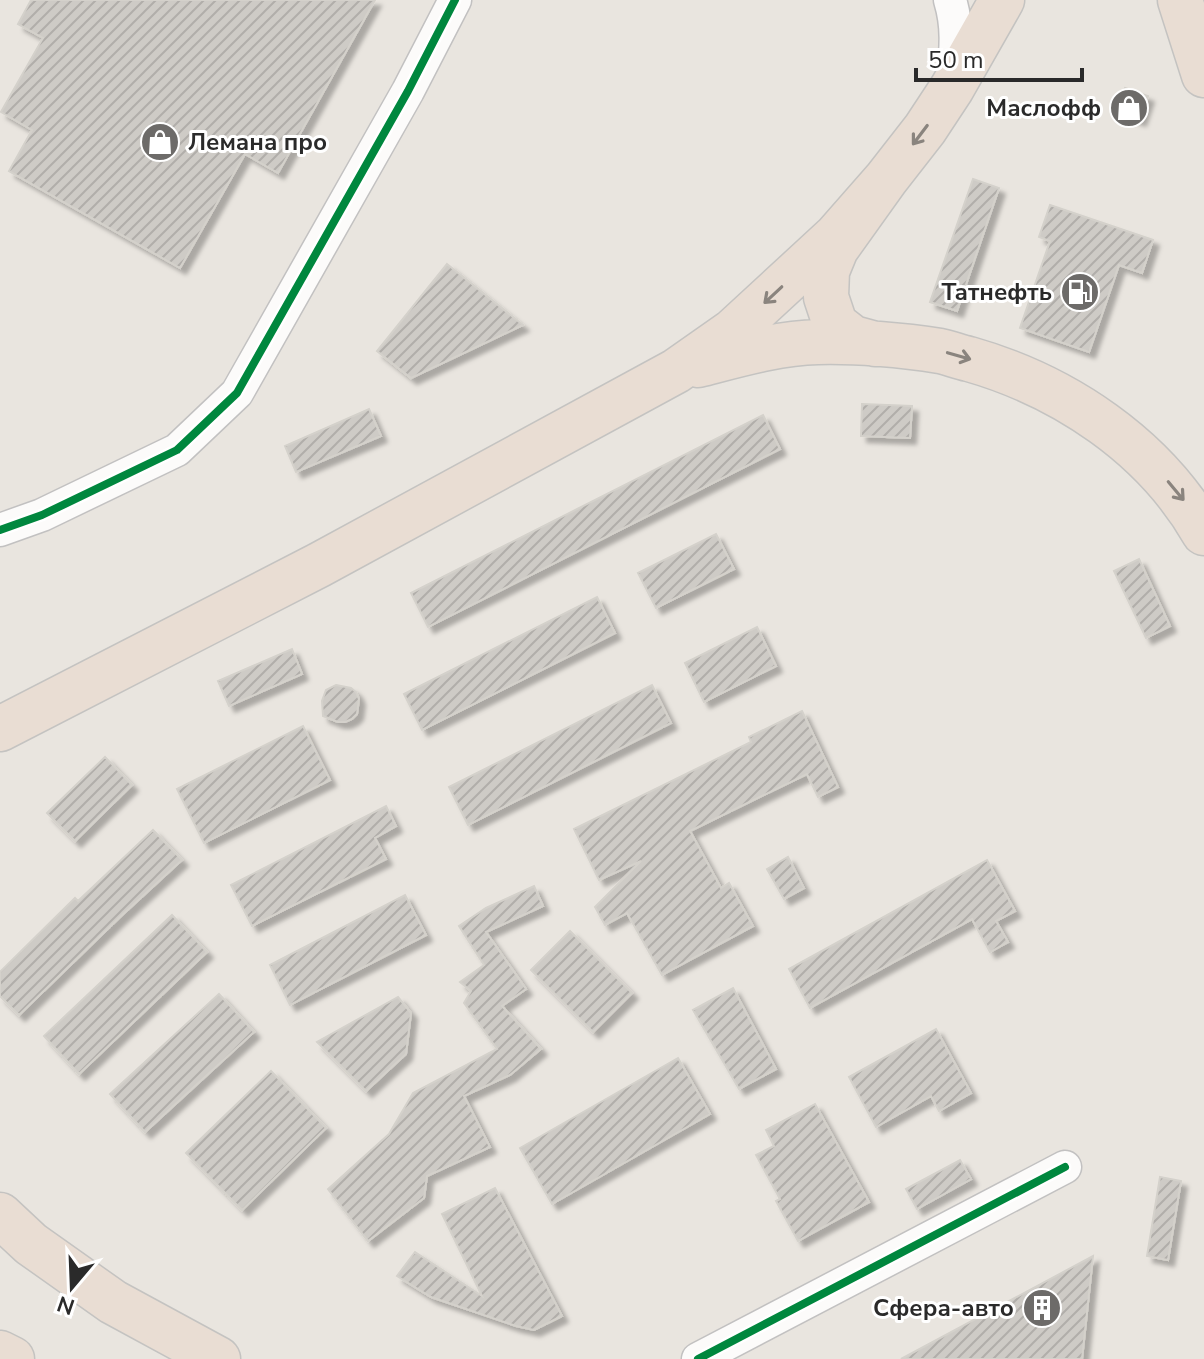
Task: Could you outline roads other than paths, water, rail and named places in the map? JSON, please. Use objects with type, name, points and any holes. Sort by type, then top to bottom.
[{"type":"highway","points":[[882,345],[853,338],[835,324],[826,297],[827,271],[836,249],[952,88],[1002,0]]},
{"type":"highway","points":[[1180,0],[1204,75]]},
{"type":"highway","points":[[6,731],[676,371],[733,331],[836,236],[886,179]]},
{"type":"highway","points":[[676,371],[757,350],[817,342],[940,351],[991,366],[1043,387],[1084,410],[1124,439],[1157,469],[1190,508],[1204,533]]},
{"type":"highway","points":[[0,1215],[31,1244],[113,1302],[218,1359]]},
{"type":"highway","points":[[0,1258],[218,1359]]},
{"type":"highway","points":[[0,1353],[12,1359]]},
{"type":"street","points":[[0,530],[42,515],[177,450],[237,393],[408,91],[455,0]]},
{"type":"street","points":[[950,0],[957,39],[952,88]]},
{"type":"street","points":[[698,1359],[1065,1167]]},
{"type":"place","name":"Маслофф","points":[[1129,108]]},
{"type":"place","name":"Лемана про","points":[[160,142]]},
{"type":"place","name":"Татнефть","points":[[1080,292]]},
{"type":"place","name":"Сфера-авто","points":[[1042,1308]]}]
